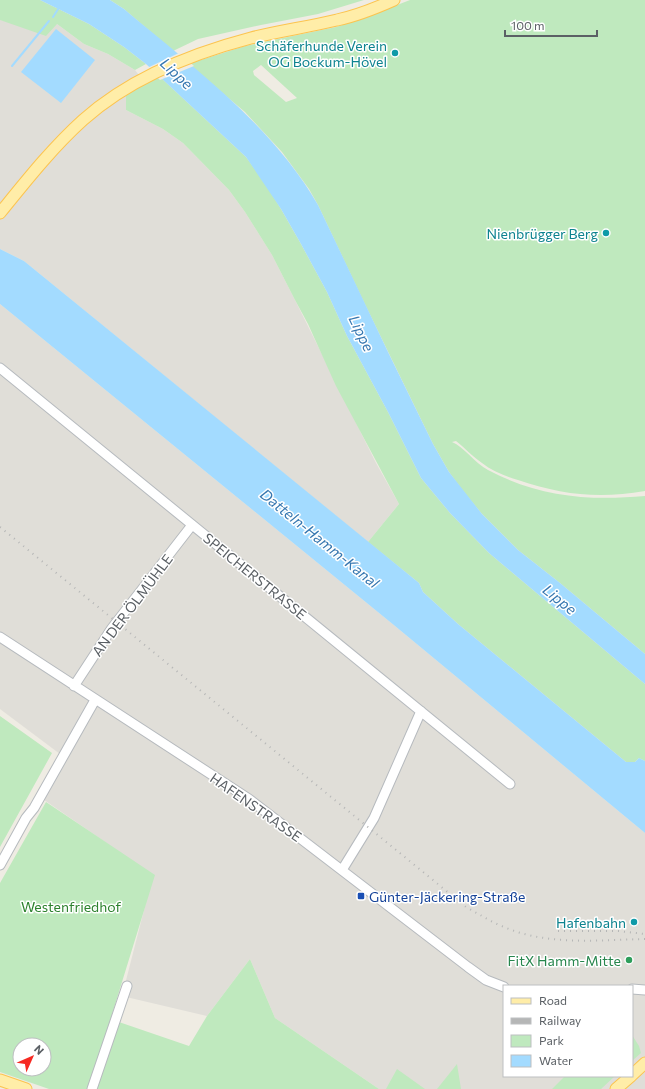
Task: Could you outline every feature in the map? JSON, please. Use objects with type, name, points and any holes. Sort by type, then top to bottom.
[{"type":"main road","points":[[0,213],[44,160],[83,120],[108,101],[147,76],[206,51],[251,38],[338,20],[394,0]]},
{"type":"main road","points":[[633,1073],[645,1063]]},
{"type":"main road","points":[[616,1089],[629,1077]]},
{"type":"main road","points":[[0,1080],[26,1089]]},
{"type":"street","name":"SPEICHERSTRASSE","points":[[0,368],[510,784]]},
{"type":"street","name":"AN DER ÖLMÜHLE","points":[[74,686],[112,628],[192,525]]},
{"type":"street","name":"HAFENSTRASSE","points":[[0,637],[249,799],[476,974],[486,980],[503,987]]},
{"type":"street","points":[[0,865],[96,700]]},
{"type":"street","points":[[342,870],[374,818],[421,711]]},
{"type":"street","points":[[92,1089],[127,986]]},
{"type":"street","points":[[633,990],[645,990]]},
{"type":"shaded area","points":[[0,20],[57,24],[84,44],[108,54],[135,70],[145,83],[126,110],[163,129],[183,143],[229,190],[245,212],[272,255],[376,463],[399,504],[368,542],[24,261],[0,249]]},
{"type":"shaded area","points":[[0,304],[395,626],[645,833],[645,1089],[379,1089],[275,1018],[250,959],[207,1016],[122,996],[153,875],[37,795],[60,754],[0,709]]},
{"type":"green space","points":[[0,0],[40,0],[89,24],[124,47],[146,64],[135,70],[108,54],[84,44],[57,24],[46,36],[0,20]]},
{"type":"green space","points":[[110,0],[364,0],[318,14],[198,39],[173,51],[124,9]]},
{"type":"green space","points":[[410,0],[645,0],[645,491],[612,495],[596,495],[565,492],[534,485],[494,471],[479,461],[456,441],[452,442],[488,470],[526,486],[564,495],[584,497],[604,498],[645,496],[645,654],[518,550],[482,514],[463,491],[449,472],[433,444],[309,189],[282,152],[245,112],[188,64],[245,46],[336,27]],"holes":[[[261,65],[297,98],[286,102],[254,75],[253,71]]]},
{"type":"green space","points":[[159,76],[246,157],[263,180],[301,244],[327,292],[347,336],[388,412],[421,478],[450,513],[489,553],[645,684],[645,761],[639,758],[635,762],[626,762],[458,624],[423,592],[419,583],[368,542],[399,504],[336,386],[308,324],[272,255],[245,212],[229,190],[183,143],[163,129],[126,110],[126,96],[145,83]]},
{"type":"green space","points":[[0,716],[52,753],[0,847]]},
{"type":"green space","name":"Westenfriedhof","points":[[46,802],[155,875],[89,1089],[49,1089],[14,1077],[52,1077],[52,1037],[12,1037],[12,1076],[0,1072],[0,883]]},
{"type":"green space","points":[[250,959],[275,1018],[379,1089],[95,1089],[116,1021],[189,1046],[207,1016]]},
{"type":"green space","points":[[633,1037],[639,1046],[641,1053],[633,1060]]},
{"type":"green space","points":[[457,1064],[461,1089],[437,1089]]},
{"type":"green space","points":[[397,1069],[425,1089],[386,1089]]},
{"type":"green space","points":[[564,1077],[614,1077],[601,1089],[552,1089]]},
{"type":"water","name":"Lippe","points":[[40,0],[110,0],[124,9],[230,99],[255,123],[278,149],[299,176],[318,205],[433,444],[449,472],[482,514],[518,550],[645,654],[645,684],[489,553],[450,513],[421,478],[388,412],[347,336],[327,292],[301,244],[281,209],[246,157],[146,64],[124,47],[89,24]]},
{"type":"water","points":[[56,29],[95,60],[61,103],[21,72]]},
{"type":"water","name":"Datteln-Hamm-Kanal","points":[[0,249],[24,261],[419,583],[423,592],[458,624],[626,762],[635,762],[639,758],[645,761],[645,833],[395,626],[0,304]]},
{"type":"pier","points":[[179,53],[194,66],[160,80],[147,68]]},
{"type":"waterway","points":[[53,17],[60,6]]},
{"type":"waterway","points":[[12,66],[49,21]]},
{"type":"railway","points":[[0,527],[466,907],[499,925],[538,937],[592,941],[645,939]]},
{"type":"railway","points":[[558,931],[618,931],[645,934]]},
{"type":"place","name":"Schäferhunde Verein OG Bockum-Hövel","points":[[395,53]]},
{"type":"place","name":"Nienbrügger Berg","points":[[606,233]]},
{"type":"place","name":"Günter-Jäckering-Straße","points":[[361,896]]},
{"type":"place","name":"Hafenbahn","points":[[634,922]]},
{"type":"place","name":"FitX Hamm-Mitte","points":[[629,960]]}]
